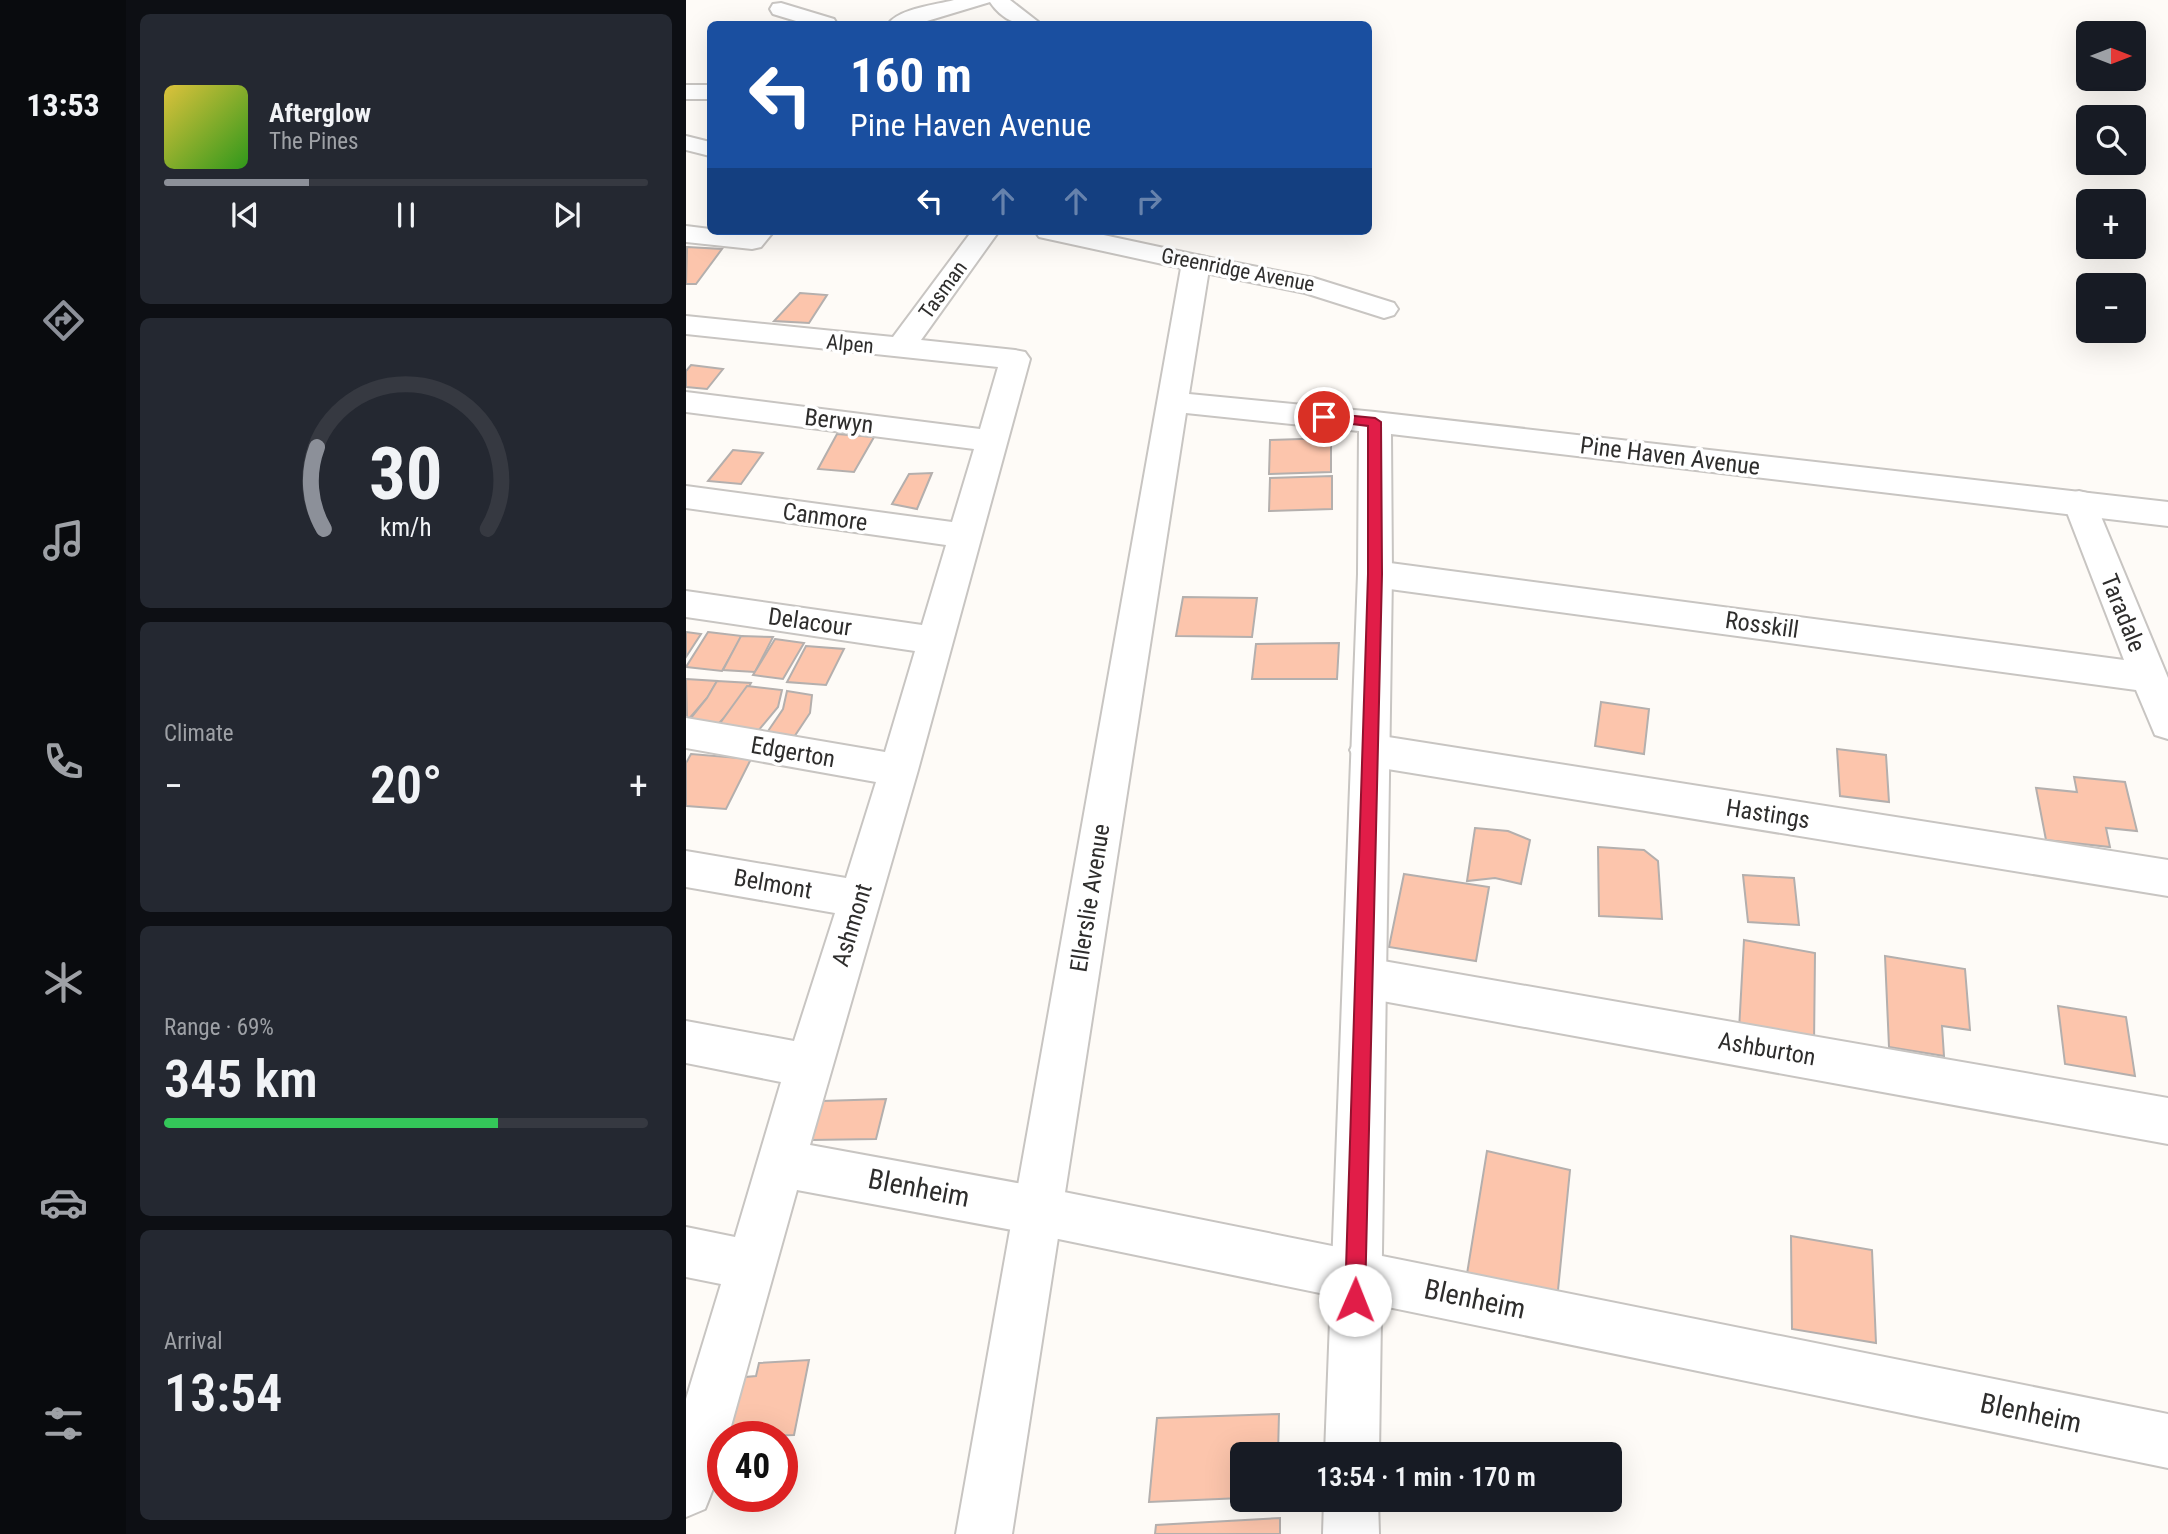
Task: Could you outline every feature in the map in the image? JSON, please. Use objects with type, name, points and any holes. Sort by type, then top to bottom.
[{"type":"street","points":[[906,21],[980,0]]},
{"type":"street","points":[[999,0],[1005,8],[1025,21]]},
{"type":"street","points":[[781,9],[816,21]]},
{"type":"street","points":[[686,92],[707,92]]},
{"type":"street","points":[[686,143],[707,148]]},
{"type":"street","points":[[686,234],[752,241],[757,235]]},
{"type":"street","name":"Tasman","points":[[900,349],[983,235]]},
{"type":"street","name":"Greenridge Avenue","points":[[1067,235],[1196,262],[1296,279],[1342,292],[1384,309]]},
{"type":"street","name":"Ellerslie Avenue","points":[[984,1534],[1196,262]]},
{"type":"street","name":"Alpen","points":[[686,325],[1015,359]]},
{"type":"street","name":"Ashmont","points":[[686,1490],[809,1066],[899,770],[1015,359]]},
{"type":"street","name":"Berwyn","points":[[686,402],[992,441]]},
{"type":"street","name":"Pine Haven Avenue","points":[[1172,402],[1375,422],[2168,514]]},
{"type":"street","points":[[1352,1442],[1366,978],[1375,574],[1375,422]]},
{"type":"street","name":"Canmore","points":[[686,497],[964,536]]},
{"type":"street","name":"Taradale","points":[[2079,502],[2168,724]]},
{"type":"street","name":"Rosskill","points":[[1375,574],[2148,677]]},
{"type":"street","name":"Delacour","points":[[686,604],[934,640]]},
{"type":"street","name":"Edgerton","points":[[686,733],[899,770]]},
{"type":"street","name":"Hastings","points":[[1369,750],[2168,878]]},
{"type":"street","name":"Belmont","points":[[686,869],[860,899]]},
{"type":"street","name":"Ashburton","points":[[1366,978],[2168,1121]]},
{"type":"street","points":[[686,1042],[809,1066]]},
{"type":"street","name":"Blenheim","points":[[782,1163],[1039,1211],[2168,1441]]},
{"type":"street","points":[[686,1252],[752,1265]]},
{"type":"street","points":[[1351,1512],[1351,1534]]},
{"type":"building","points":[[687,247],[722,249],[696,284],[686,284]]},
{"type":"building","points":[[800,293],[827,295],[809,323],[774,321]]},
{"type":"building","points":[[691,365],[723,369],[707,389],[686,387],[686,371]]},
{"type":"building","points":[[837,434],[874,437],[854,472],[818,469]]},
{"type":"building","points":[[1331,438],[1331,472],[1269,474],[1270,440]]},
{"type":"building","points":[[733,450],[763,453],[741,484],[708,481]]},
{"type":"building","points":[[932,473],[917,509],[892,504],[909,474]]},
{"type":"building","points":[[1332,476],[1332,509],[1269,511],[1270,478]]},
{"type":"building","points":[[1183,597],[1257,598],[1252,637],[1176,636]]},
{"type":"building","points":[[686,632],[701,634],[686,657]]},
{"type":"building","points":[[708,632],[742,636],[722,671],[686,667]]},
{"type":"building","points":[[741,636],[773,637],[755,672],[723,670]]},
{"type":"building","points":[[775,639],[804,643],[783,679],[753,675]]},
{"type":"building","points":[[1339,643],[1337,679],[1252,679],[1256,644]]},
{"type":"building","points":[[806,646],[844,649],[826,685],[787,682]]},
{"type":"building","points":[[686,679],[717,681],[708,697],[687,721]]},
{"type":"building","points":[[717,681],[751,683],[742,700],[716,726],[686,724],[707,698]]},
{"type":"building","points":[[747,686],[782,690],[778,707],[753,737],[718,726]]},
{"type":"building","points":[[787,691],[812,695],[810,713],[792,740],[766,734],[783,709]]},
{"type":"building","points":[[1601,702],[1649,709],[1644,754],[1595,746]]},
{"type":"building","points":[[1837,749],[1886,755],[1889,802],[1840,796]]},
{"type":"building","points":[[691,754],[751,759],[726,809],[686,806],[686,763]]},
{"type":"building","points":[[2074,777],[2125,782],[2137,831],[2106,828],[2110,847],[2046,840],[2036,788],[2077,792]]},
{"type":"building","points":[[1475,828],[1508,831],[1530,840],[1521,884],[1495,878],[1467,881]]},
{"type":"building","points":[[1598,847],[1644,850],[1658,861],[1662,919],[1599,916]]},
{"type":"building","points":[[1404,874],[1489,887],[1476,961],[1389,947]]},
{"type":"building","points":[[1743,875],[1794,878],[1799,925],[1748,922]]},
{"type":"building","points":[[1744,940],[1815,953],[1814,1045],[1739,1030]]},
{"type":"building","points":[[1885,956],[1965,969],[1970,1030],[1942,1026],[1944,1056],[1889,1047]]},
{"type":"building","points":[[2058,1006],[2126,1017],[2135,1076],[2065,1064]]},
{"type":"building","points":[[886,1099],[876,1139],[811,1140],[822,1101]]},
{"type":"building","points":[[1487,1151],[1570,1170],[1557,1300],[1466,1280]]},
{"type":"building","points":[[1791,1236],[1872,1250],[1876,1343],[1792,1329]]},
{"type":"building","points":[[809,1360],[797,1421],[724,1421],[734,1378],[756,1376],[759,1363]]},
{"type":"building","points":[[1279,1414],[1278,1442],[1230,1442],[1230,1499],[1149,1502],[1157,1418]]},
{"type":"building","points":[[1280,1518],[1280,1534],[1155,1534],[1156,1525]]},
{"type":"route","points":[[1324,417],[1375,422],[1375,574],[1366,978],[1355,1300]]}]
